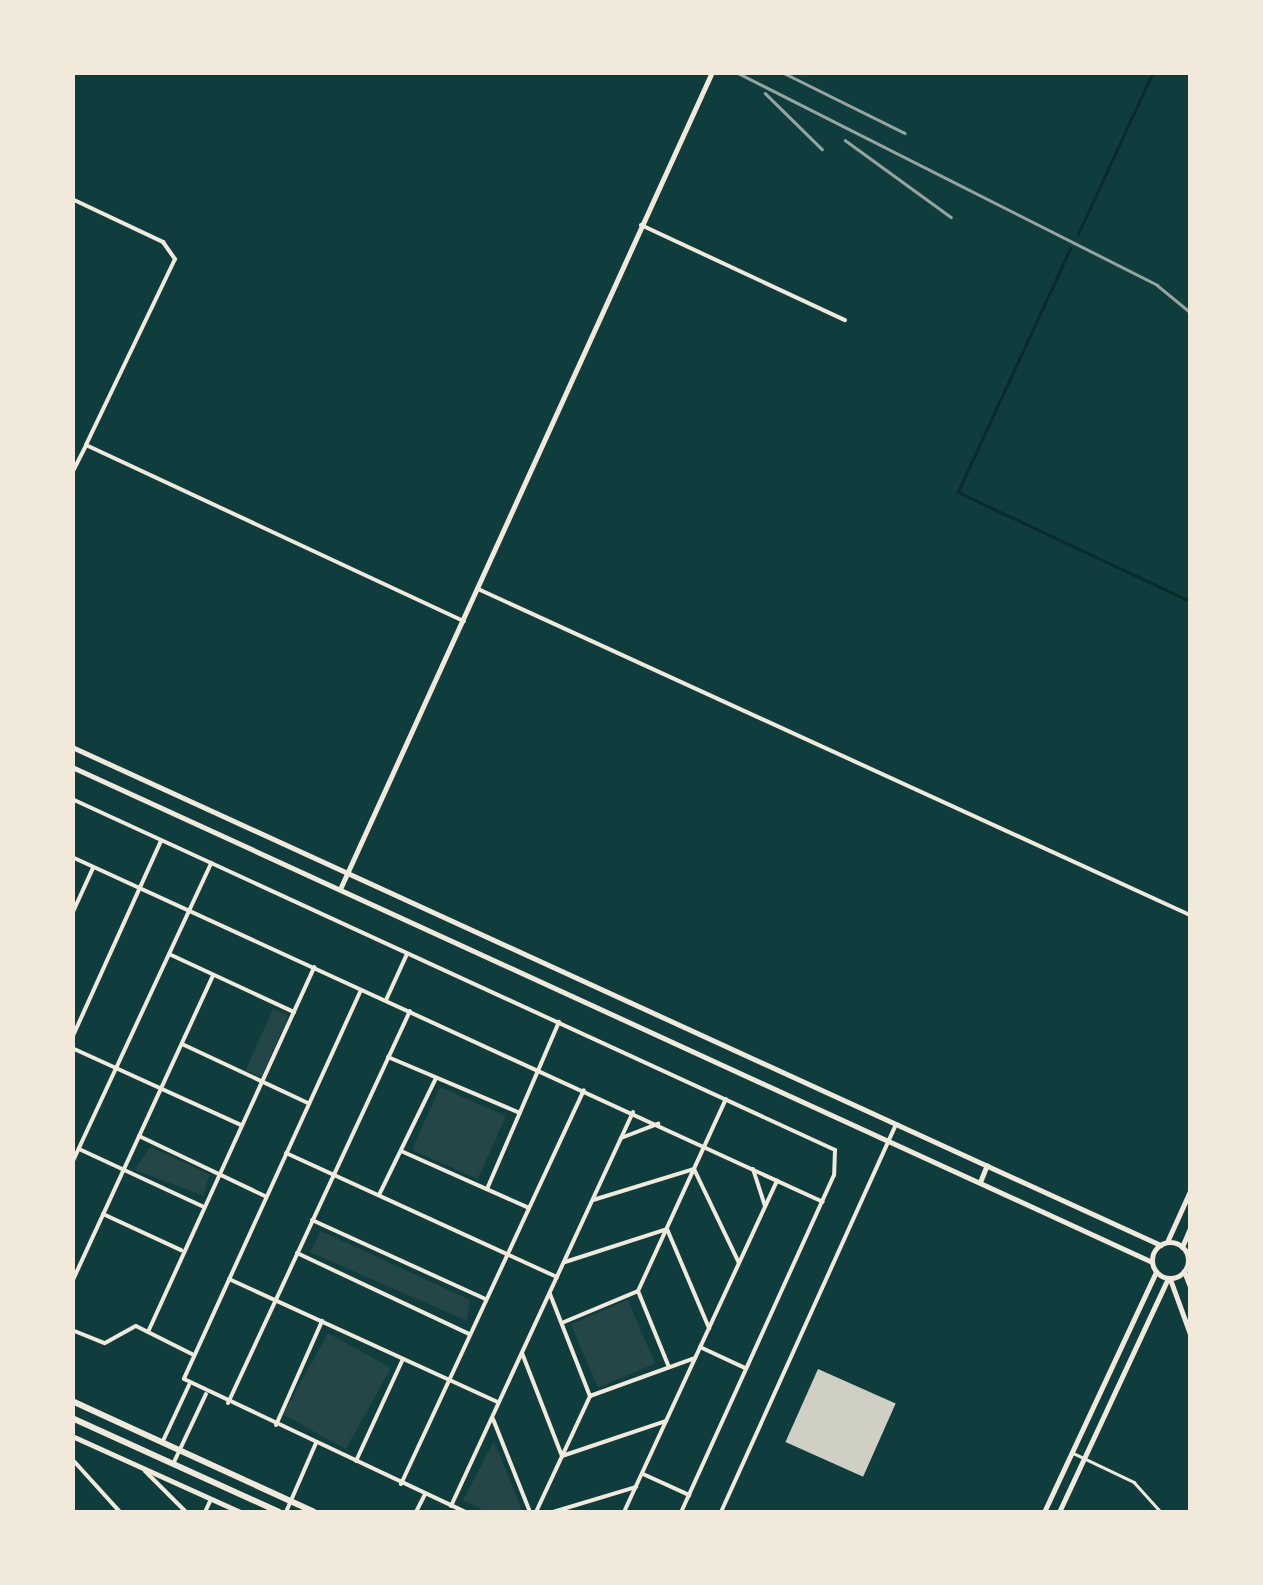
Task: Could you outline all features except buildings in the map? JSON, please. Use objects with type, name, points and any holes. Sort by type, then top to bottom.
[{"type":"main road","points":[[72,1402],[314,1512]]},
{"type":"main road","points":[[72,1418],[282,1512]]},
{"type":"street","points":[[340,889],[712,72]]},
{"type":"street","points":[[72,199],[164,242],[175,259],[72,473]]},
{"type":"street","points":[[642,225],[845,320]]},
{"type":"street","points":[[86,446],[464,621]]},
{"type":"street","points":[[478,589],[1190,915]]},
{"type":"street","points":[[72,748],[896,1125],[1164,1244],[1182,1247],[1189,1255],[1184,1272],[1190,1287]]},
{"type":"street","points":[[72,767],[1152,1262],[1156,1272],[1169,1278],[1190,1334]]},
{"type":"street","points":[[72,800],[835,1150],[839,1162],[822,1202],[681,1512]]},
{"type":"street","points":[[72,1038],[162,840]]},
{"type":"street","points":[[72,856],[822,1202]]},
{"type":"street","points":[[72,1164],[211,863]]},
{"type":"street","points":[[72,914],[94,866]]},
{"type":"street","points":[[386,1000],[408,952]]},
{"type":"street","points":[[169,954],[294,1012]]},
{"type":"street","points":[[148,1332],[314,967]]},
{"type":"street","points":[[72,1282],[214,976]]},
{"type":"street","points":[[162,1442],[189,1385],[193,1354],[362,989]]},
{"type":"street","points":[[228,1403],[410,1011]]},
{"type":"street","points":[[486,1189],[559,1022]]},
{"type":"street","points":[[182,1044],[308,1104]]},
{"type":"street","points":[[72,1048],[242,1125]]},
{"type":"street","points":[[388,1057],[520,1113]]},
{"type":"street","points":[[379,1195],[436,1078]]},
{"type":"street","points":[[401,1484],[584,1090]]},
{"type":"street","points":[[564,1322],[638,1291],[726,1099]]},
{"type":"street","points":[[452,1506],[634,1112]]},
{"type":"street","points":[[622,1138],[658,1124]]},
{"type":"street","points":[[721,1512],[896,1125]]},
{"type":"street","points":[[139,1136],[265,1196]]},
{"type":"street","points":[[79,1149],[203,1207]]},
{"type":"street","points":[[401,1151],[529,1208]]},
{"type":"street","points":[[286,1153],[557,1277]]},
{"type":"street","points":[[980,1182],[987,1165]]},
{"type":"street","points":[[592,1200],[694,1169]]},
{"type":"street","points":[[694,1169],[739,1264]]},
{"type":"street","points":[[753,1169],[766,1206]]},
{"type":"street","points":[[624,1512],[778,1180]]},
{"type":"street","points":[[1152,1262],[1190,1191]]},
{"type":"street","points":[[103,1214],[183,1250]]},
{"type":"street","points":[[312,1220],[486,1300]]},
{"type":"street","points":[[1182,1247],[1190,1228]]},
{"type":"street","points":[[564,1262],[667,1229]]},
{"type":"street","points":[[667,1229],[709,1328]]},
{"type":"street","points":[[297,1253],[470,1335]]},
{"type":"street","points":[[1044,1512],[1156,1272]]},
{"type":"street","points":[[1059,1512],[1169,1278],[1184,1272]]},
{"type":"street","points":[[229,1280],[499,1402]]},
{"type":"street","points":[[638,1291],[669,1366]]},
{"type":"street","points":[[550,1292],[590,1396]]},
{"type":"street","points":[[276,1425],[322,1320]]},
{"type":"street","points":[[72,1330],[105,1343],[130,1325],[193,1354]]},
{"type":"street","points":[[700,1347],[746,1368]]},
{"type":"street","points":[[522,1353],[562,1456]]},
{"type":"street","points":[[533,1512],[590,1396],[695,1358]]},
{"type":"street","points":[[356,1462],[403,1359]]},
{"type":"street","points":[[189,1385],[465,1512]]},
{"type":"street","points":[[173,1464],[206,1394]]},
{"type":"street","points":[[492,1417],[533,1512]]},
{"type":"street","points":[[562,1456],[666,1421]]},
{"type":"street","points":[[72,1436],[240,1512]]},
{"type":"street","points":[[282,1512],[291,1502],[316,1443]]},
{"type":"street","points":[[72,1459],[120,1512]]},
{"type":"street","points":[[139,1464],[186,1512]]},
{"type":"street","points":[[642,1473],[689,1494]]},
{"type":"street","points":[[554,1512],[636,1487]]},
{"type":"street","points":[[416,1512],[425,1494]]},
{"type":"street","points":[[205,1512],[211,1499]]},
{"type":"lane","points":[[1072,1453],[1134,1482],[1161,1512]]},
{"type":"shaded area","points":[[273,1009],[289,1016],[261,1077],[246,1070]]},
{"type":"shaded area","points":[[440,1087],[506,1116],[478,1179],[412,1150]]},
{"type":"shaded area","points":[[150,1147],[209,1174],[204,1196],[135,1170]]},
{"type":"shaded area","points":[[321,1231],[470,1300],[467,1321],[310,1252]]},
{"type":"shaded area","points":[[628,1300],[655,1364],[598,1388],[571,1324]]},
{"type":"shaded area","points":[[328,1333],[391,1368],[346,1449],[283,1414]]},
{"type":"shaded area","points":[[494,1441],[523,1512],[487,1512],[463,1500]]},
{"type":"waterway","points":[[1078,234],[1153,72]]},
{"type":"waterway","points":[[1071,248],[958,492],[1190,601]]},
{"type":"railway","points":[[736,72],[1157,285],[1190,312]]},
{"type":"railway","points":[[782,72],[905,133]]},
{"type":"railway","points":[[765,93],[822,149]]},
{"type":"railway","points":[[845,140],[951,217]]}]
